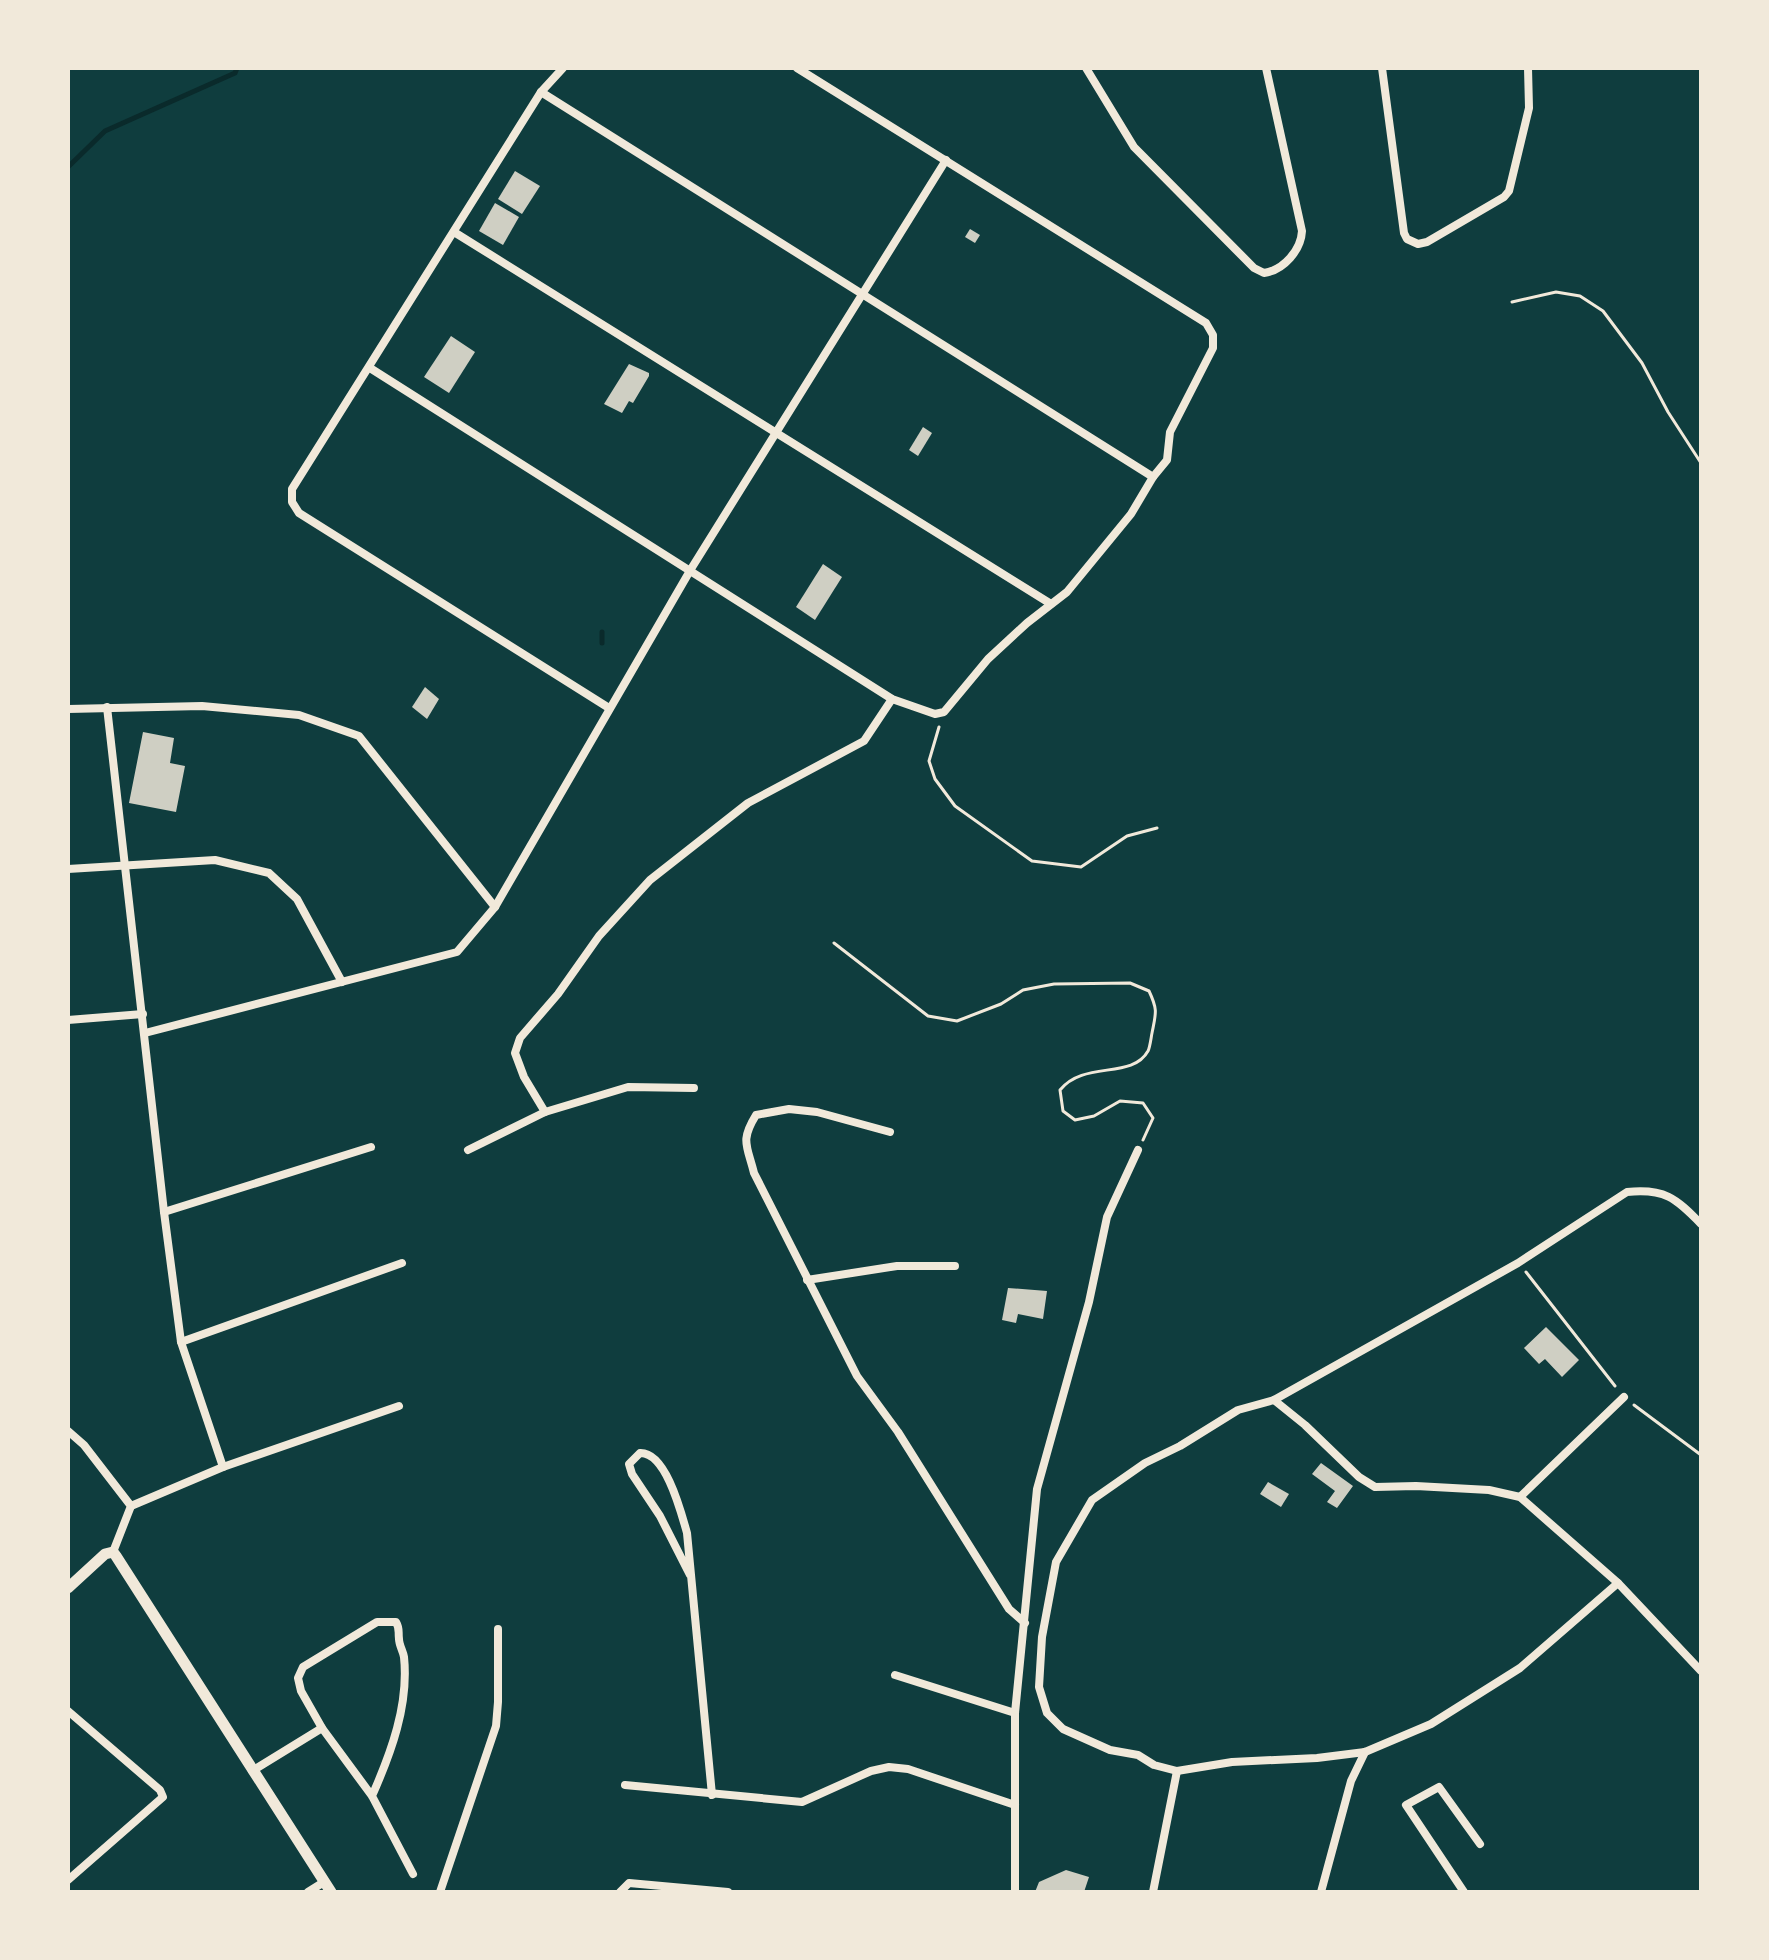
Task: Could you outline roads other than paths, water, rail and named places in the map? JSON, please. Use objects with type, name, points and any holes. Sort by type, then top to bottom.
[{"type":"street","points":[[563,68],[541,92],[292,489],[292,502],[299,513],[609,708]]},
{"type":"street","points":[[370,368],[892,699],[935,714],[944,712],[988,659],[1067,592],[1131,514],[1167,460],[1170,432],[1213,348],[1213,335],[1206,323],[797,68]]},
{"type":"street","points":[[1086,68],[1134,147],[1254,268],[1264,273],[1275,270],[1299,249],[1302,231],[1266,68]]},
{"type":"street","points":[[1382,68],[1404,233],[1407,239],[1418,244],[1453,227],[1509,191],[1529,108],[1528,68]]},
{"type":"street","points":[[541,92],[1153,477]]},
{"type":"street","points":[[145,1033],[457,952],[495,907],[691,569],[946,160]]},
{"type":"street","points":[[454,232],[1051,604]]},
{"type":"street","points":[[545,1112],[524,1077],[515,1053],[520,1038],[558,994],[599,936],[650,880],[736,812],[864,741],[892,699]]},
{"type":"street","points":[[68,709],[202,706],[299,715],[359,736],[495,907]]},
{"type":"street","points":[[107,707],[181,1342],[223,1467]]},
{"type":"street","points":[[68,869],[215,860],[269,873],[297,899],[342,982]]},
{"type":"street","points":[[68,1020],[143,1014]]},
{"type":"street","points":[[468,1150],[545,1112],[628,1087],[694,1088]]},
{"type":"street","points":[[890,1132],[817,1112],[789,1109],[756,1115],[746,1132],[754,1173],[857,1376],[898,1432],[1009,1609],[1025,1623]]},
{"type":"street","points":[[164,1212],[371,1147]]},
{"type":"street","points":[[1015,1892],[1015,1713],[1037,1489],[1089,1302],[1107,1217],[1138,1150]]},
{"type":"street","points":[[1618,1583],[1520,1668],[1431,1724],[1365,1752],[1232,1762],[1177,1771],[1154,1765],[1138,1755],[1110,1750],[1063,1729],[1047,1713],[1039,1687],[1042,1637],[1052,1576],[1056,1562],[1092,1500],[1145,1463],[1180,1446],[1238,1410],[1274,1400],[1518,1263],[1627,1192],[1659,1192],[1679,1201],[1701,1224]]},
{"type":"street","points":[[181,1342],[402,1263]]},
{"type":"street","points":[[807,1280],[897,1266],[955,1266]]},
{"type":"street","points":[[1520,1497],[1624,1397]]},
{"type":"street","points":[[1274,1400],[1359,1477],[1375,1487],[1489,1490],[1520,1497],[1618,1583],[1701,1671]]},
{"type":"street","points":[[113,1552],[131,1506],[223,1467],[399,1406]]},
{"type":"street","points":[[68,1431],[84,1445],[131,1506]]},
{"type":"street","points":[[690,1575],[660,1516],[632,1474],[629,1464],[640,1453],[648,1452],[655,1458],[678,1503],[687,1533],[712,1795]]},
{"type":"street","points":[[68,1588],[96,1561],[113,1552]]},
{"type":"street","points":[[113,1552],[327,1887],[308,1892]]},
{"type":"street","points":[[372,1796],[390,1756],[401,1710],[404,1657],[396,1622],[377,1622],[303,1667],[298,1678],[301,1691],[322,1728],[372,1796],[413,1874]]},
{"type":"street","points":[[440,1892],[496,1726],[498,1629]]},
{"type":"street","points":[[895,1675],[1015,1713]]},
{"type":"street","points":[[68,1711],[160,1790],[163,1797],[68,1880]]},
{"type":"street","points":[[252,1771],[322,1728]]},
{"type":"street","points":[[1321,1892],[1351,1781],[1365,1752]]},
{"type":"street","points":[[625,1785],[802,1802],[851,1777],[889,1767],[908,1769],[1015,1805]]},
{"type":"street","points":[[1153,1892],[1177,1771]]},
{"type":"street","points":[[1464,1892],[1406,1805],[1439,1787],[1480,1844]]},
{"type":"street","points":[[620,1892],[629,1883],[728,1892]]},
{"type":"waterway","points":[[68,167],[105,131],[235,73],[237,68]]},
{"type":"waterway","points":[[602,632],[602,643]]}]
